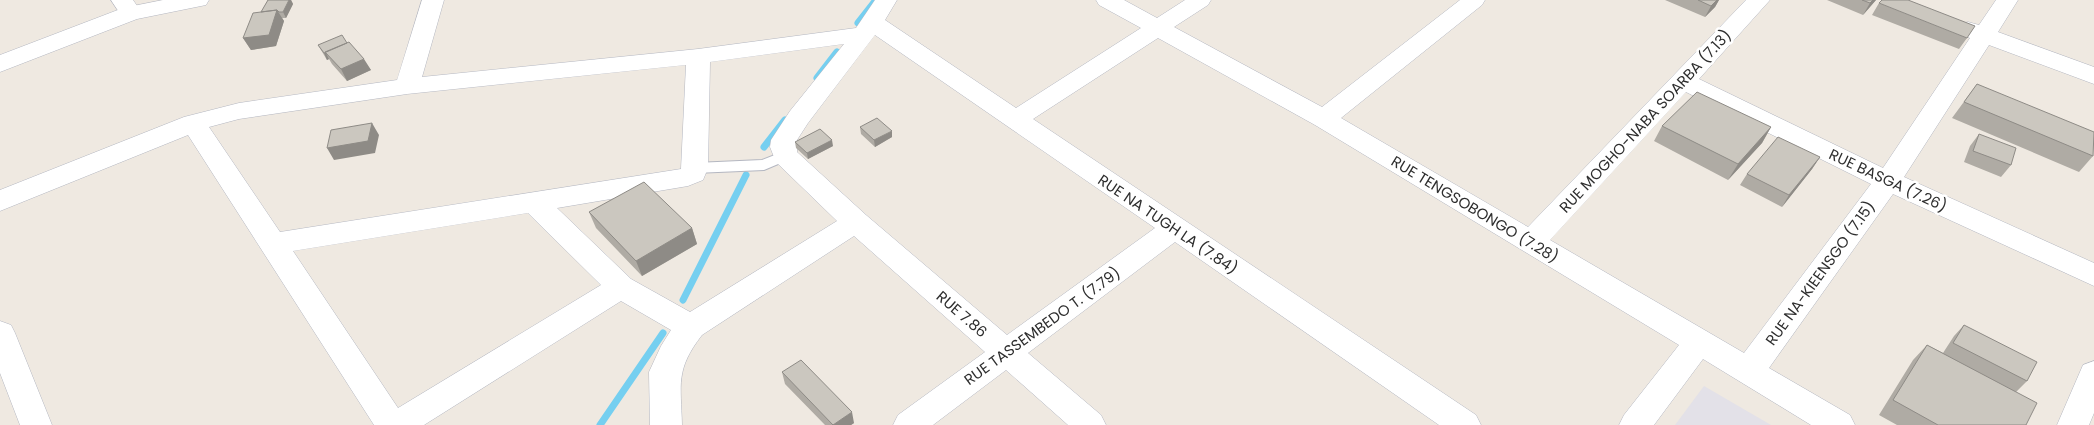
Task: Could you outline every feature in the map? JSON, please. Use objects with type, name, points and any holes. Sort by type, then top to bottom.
[{"type":"street","points":[[0,64],[126,7],[198,0]]},
{"type":"street","points":[[407,86],[433,0]]},
{"type":"street","name":"RUE TENGSOBONGO (7.28)","points":[[1107,0],[1324,119],[1698,344],[1839,425]]},
{"type":"street","points":[[1016,119],[1200,0]]},
{"type":"street","points":[[1324,119],[1474,0]]},
{"type":"street","name":"RUE NA-KIEENSGO (7.15)","points":[[1748,372],[1888,181],[2007,0]]},
{"type":"street","name":"RUE MOGHO-NABA SOARBA (7.13)","points":[[1531,242],[1683,81],[1746,3]]},
{"type":"street","points":[[0,201],[193,123],[272,104],[407,86],[698,56],[874,19]]},
{"type":"street","points":[[785,156],[784,140],[799,117],[874,19]]},
{"type":"street","name":"RUE NA TUGH LA (7.84)","points":[[874,19],[1016,119],[1465,425]]},
{"type":"street","points":[[1948,21],[2094,76]]},
{"type":"street","points":[[273,244],[682,178],[694,173],[698,56]]},
{"type":"street","name":"RUE BASGA (7.26)","points":[[1683,81],[1888,181],[2094,275]]},
{"type":"street","points":[[193,123],[392,425]]},
{"type":"street","name":"RUE 7.86","points":[[785,156],[856,222],[1090,425]]},
{"type":"street","points":[[534,202],[621,287],[691,327]]},
{"type":"street","points":[[666,425],[665,372],[676,346],[691,327],[856,222]]},
{"type":"street","name":"RUE TASSEMBEDO T. (7.79)","points":[[909,425],[1175,228]]},
{"type":"street","points":[[397,425],[621,287]]},
{"type":"street","points":[[0,332],[36,425]]},
{"type":"street","points":[[1635,425],[1698,344]]},
{"type":"street","points":[[2073,425],[2094,374]]},
{"type":"lane","points":[[695,168],[764,165],[785,156]]},
{"type":"shaded area","points":[[1704,386],[1771,425],[1675,425]]},
{"type":"building","points":[[268,0],[289,0],[283,12],[277,10],[261,12]]},
{"type":"building","points":[[1698,0],[1717,0],[1711,6]]},
{"type":"building","points":[[1862,0],[1873,0],[1870,3]]},
{"type":"building","points":[[1882,0],[1908,0],[1975,26],[1967,38],[1879,3]]},
{"type":"building","points":[[277,10],[269,35],[243,38],[253,13]]},
{"type":"building","points":[[342,35],[347,43],[324,53],[318,45]]},
{"type":"building","points":[[349,42],[364,59],[341,69],[325,52]]},
{"type":"building","points":[[1977,84],[2094,132],[2093,156],[1964,102]]},
{"type":"building","points":[[1697,92],[1771,127],[1738,164],[1662,126]]},
{"type":"building","points":[[877,118],[892,131],[874,140],[860,127]]},
{"type":"building","points":[[372,123],[368,141],[327,148],[331,130]]},
{"type":"building","points":[[820,129],[832,140],[807,153],[795,142]]},
{"type":"building","points":[[1979,134],[2016,148],[2011,165],[1973,151]]},
{"type":"building","points":[[1778,137],[1820,157],[1789,195],[1747,174]]},
{"type":"building","points":[[644,182],[692,228],[636,261],[589,212]]},
{"type":"building","points":[[1964,325],[2037,362],[2027,381],[1953,343]]},
{"type":"building","points":[[1927,345],[2037,403],[2026,425],[1938,425],[1893,400]]},
{"type":"building","points":[[801,360],[852,412],[833,425],[782,372]]},
{"type":"waterway","points":[[858,23],[876,0]]},
{"type":"waterway","points":[[817,78],[837,52]]},
{"type":"waterway","points":[[764,147],[785,120]]},
{"type":"waterway","points":[[683,300],[746,175]]},
{"type":"waterway","points":[[600,425],[663,333]]}]
